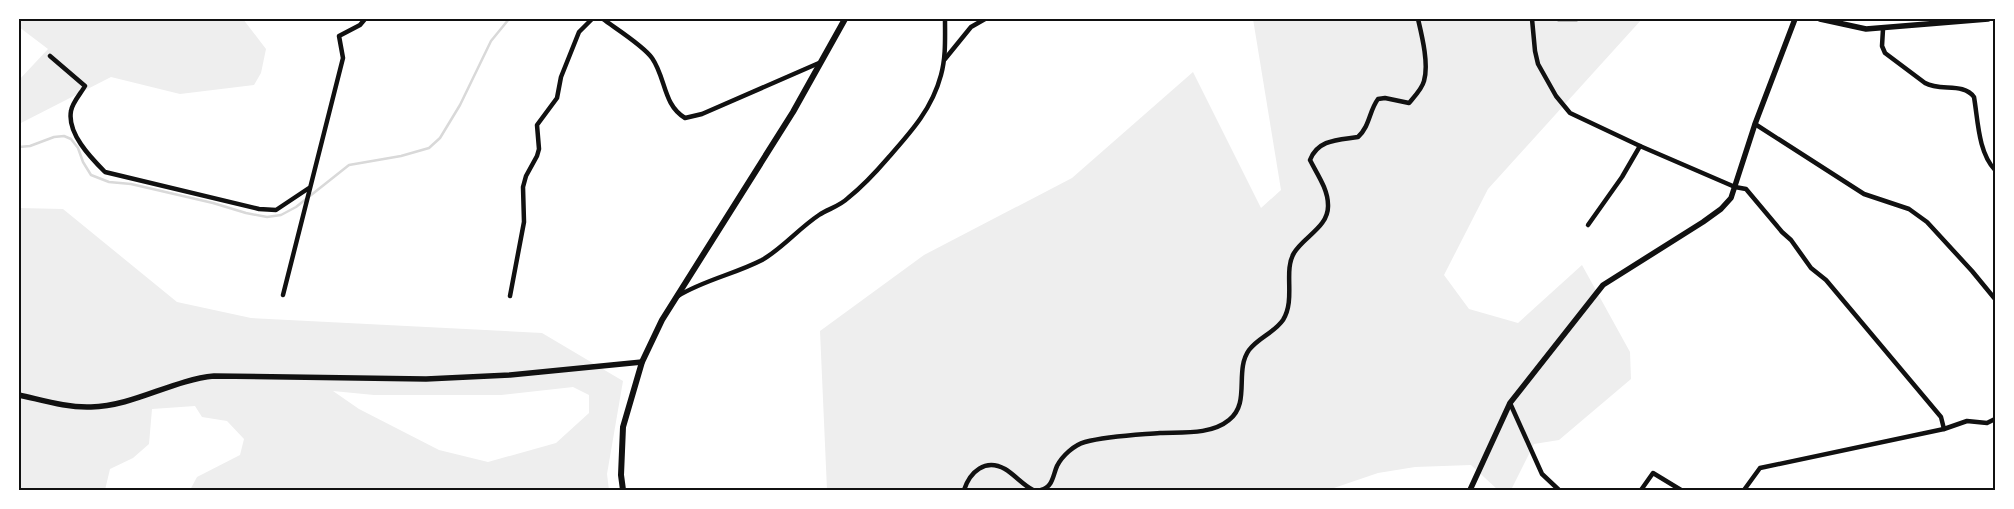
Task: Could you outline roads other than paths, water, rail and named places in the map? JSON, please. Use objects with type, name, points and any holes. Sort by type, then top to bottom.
[{"type":"main road","points":[[624,490],[621,475],[623,427],[642,362],[662,320],[793,112],[845,19]]},
{"type":"street","points":[[283,295],[343,58],[339,36],[360,25],[365,19]]},
{"type":"street","points":[[510,296],[524,222],[523,187],[526,176],[538,156],[537,125],[557,98],[561,77],[579,32],[592,19]]},
{"type":"street","points":[[602,19],[651,56],[661,72],[665,91],[671,105],[677,113],[685,118],[702,114],[819,63]]},
{"type":"street","points":[[677,296],[690,288],[728,275],[762,260],[783,246],[819,215],[847,200],[889,156],[928,110],[941,75],[944,60],[946,19]]},
{"type":"street","points":[[944,60],[971,26],[985,19]]},
{"type":"street","points":[[1042,490],[1045,490],[1051,483],[1058,465],[1066,454],[1083,442],[1151,434],[1210,430],[1230,420],[1239,410],[1242,369],[1248,351],[1259,340],[1278,327],[1284,317],[1290,300],[1290,261],[1294,253],[1318,228],[1327,213],[1328,205],[1323,184],[1310,160],[1313,151],[1323,143],[1358,137],[1367,126],[1373,106],[1378,99],[1385,98],[1409,104],[1424,81],[1423,38],[1418,19]]},
{"type":"street","points":[[1532,19],[1534,51],[1538,64],[1562,106],[1570,113],[1592,125],[1735,187],[1746,189],[1791,240],[1810,268],[1826,280],[1941,417],[1944,429]]},
{"type":"street","points":[[1558,19],[1577,19]]},
{"type":"street","points":[[1470,490],[1510,403],[1603,285],[1709,218],[1731,198],[1754,124],[1795,19]]},
{"type":"street","points":[[1820,19],[1847,26],[1883,29],[1988,19]]},
{"type":"street","points":[[1883,29],[1882,46],[1885,53],[1925,83],[1931,87],[1964,89],[1971,92],[1974,96],[1981,139],[1989,163],[1995,170]]},
{"type":"street","points":[[50,56],[85,86],[70,110],[72,131],[90,157],[105,172],[259,209],[276,210],[309,188]]},
{"type":"street","points":[[1754,124],[1864,194],[1909,209],[1926,222],[1972,271],[1995,299]]},
{"type":"street","points":[[1588,225],[1622,177],[1640,146]]},
{"type":"street","points":[[19,396],[91,407],[150,394],[197,378],[214,376],[426,379],[510,375],[642,362]]},
{"type":"street","points":[[1510,403],[1542,474],[1559,490]]},
{"type":"street","points":[[1744,490],[1760,468],[1944,429],[1968,421],[1987,423],[1995,420]]},
{"type":"street","points":[[964,490],[967,480],[974,470],[982,466],[993,465],[1004,469],[1033,490]]},
{"type":"street","points":[[1641,490],[1653,473],[1681,490]]},
{"type":"waterway","points":[[19,147],[30,146],[54,137],[64,136],[71,139],[78,148],[83,162],[91,175],[109,182],[131,184],[213,203],[246,213],[267,217],[281,215],[296,207],[349,165],[401,156],[429,148],[440,138],[460,105],[491,41],[509,19]]},
{"type":"waterway","points":[[683,19],[690,19]]}]
